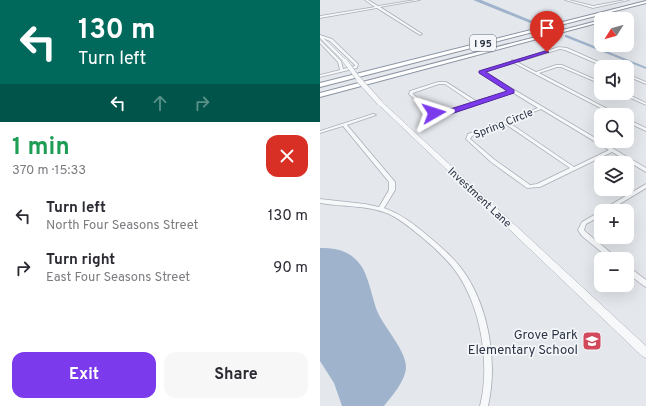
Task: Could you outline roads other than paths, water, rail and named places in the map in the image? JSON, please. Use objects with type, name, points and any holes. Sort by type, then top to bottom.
[{"type":"highway","name":"I 95","points":[[320,85],[646,2]]},
{"type":"highway","name":"I 95","points":[[320,95],[594,23]]},
{"type":"street","points":[[366,0],[421,34]]},
{"type":"street","points":[[320,17],[419,0]]},
{"type":"street","points":[[566,0],[587,7],[598,7],[628,0]]},
{"type":"street","points":[[320,36],[331,40],[357,65],[356,67],[320,76]]},
{"type":"street","name":"Investment Lane","points":[[320,36],[345,61],[362,84],[380,103],[646,353]]},
{"type":"street","points":[[320,41],[340,62],[342,70]]},
{"type":"street","points":[[594,61],[562,48],[513,61],[481,72],[646,170]]},
{"type":"street","points":[[513,61],[603,108]]},
{"type":"street","points":[[535,73],[557,66],[562,66],[594,80]]},
{"type":"street","points":[[634,78],[646,83]]},
{"type":"street","points":[[476,103],[446,82],[438,83],[411,92],[411,94],[436,114],[445,114],[512,91]]},
{"type":"street","points":[[634,98],[646,104]]},
{"type":"street","name":"Spring Circle","points":[[541,108],[470,135],[468,139],[525,186],[529,187],[538,186],[612,150]]},
{"type":"street","points":[[320,132],[374,115]]},
{"type":"street","points":[[505,122],[574,169]]},
{"type":"street","points":[[344,124],[392,182],[392,190],[381,209]]},
{"type":"street","points":[[634,124],[646,130]]},
{"type":"street","points":[[616,204],[646,186]]},
{"type":"street","points":[[320,201],[381,209],[400,217],[436,245],[460,272],[472,290],[482,317],[488,361],[488,385],[484,406]]},
{"type":"street","points":[[594,217],[584,223],[581,230],[594,242]]},
{"type":"street","points":[[596,244],[606,252]]},
{"type":"street","points":[[634,275],[646,284]]},
{"type":"water","points":[[473,0],[481,0],[535,22],[544,23],[535,25]]},
{"type":"water","points":[[320,248],[331,248],[346,252],[361,266],[367,278],[378,313],[403,354],[406,367],[404,377],[398,388],[384,406],[342,406],[334,383],[320,361]]},
{"type":"waterway","points":[[566,36],[646,68]]},
{"type":"place","name":"Grove Park Elementary School","points":[[592,341]]}]
